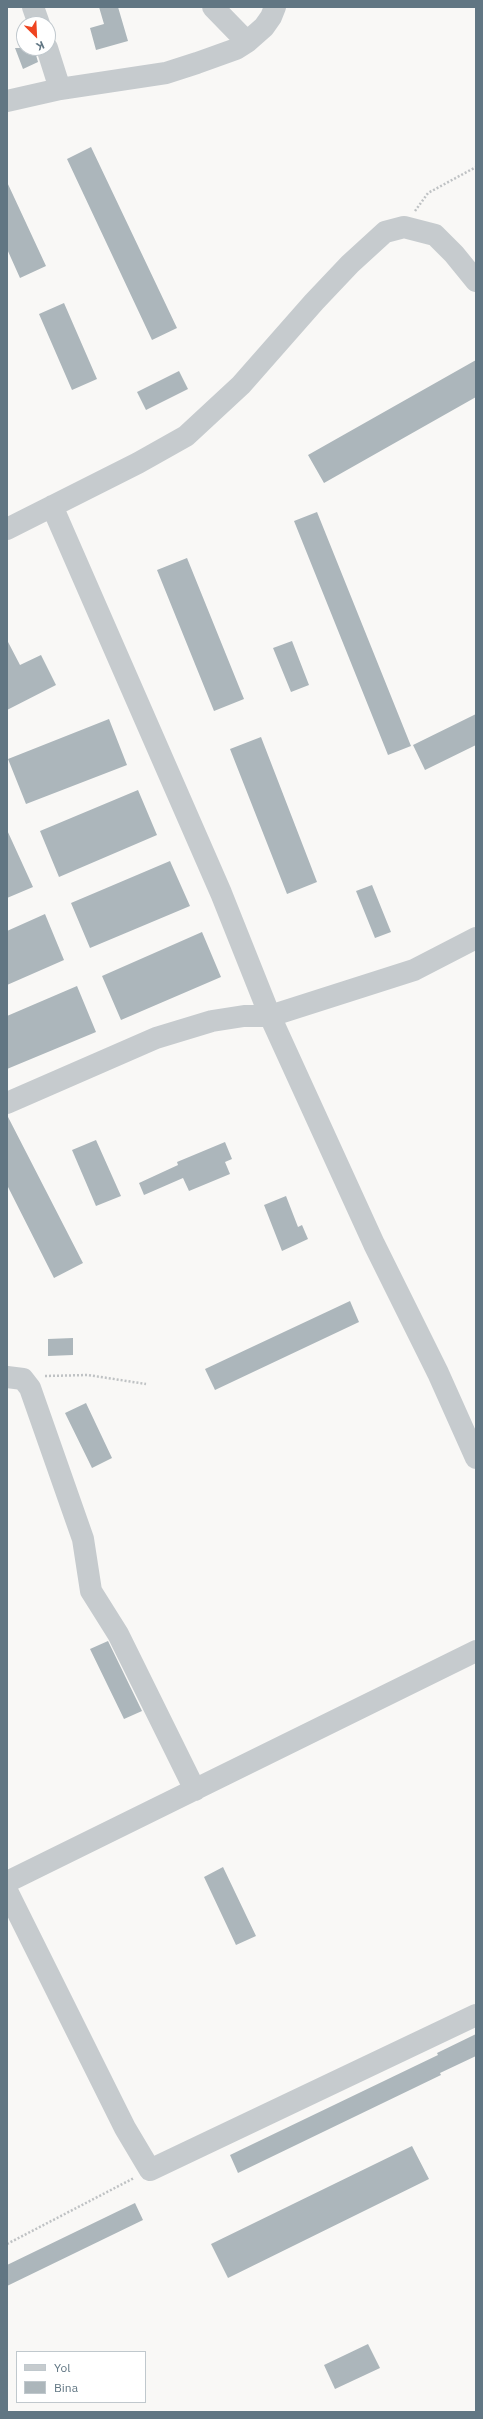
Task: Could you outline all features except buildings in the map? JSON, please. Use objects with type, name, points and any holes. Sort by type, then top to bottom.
[{"type":"street","points":[[213,7],[247,42]]},
{"type":"street","points":[[7,101],[60,89],[166,72],[220,55],[247,42],[264,27],[271,17],[275,7]]},
{"type":"street","points":[[50,56],[60,89]]},
{"type":"street","points":[[7,529],[186,436],[241,385],[274,345],[350,264],[385,232],[404,228],[435,235],[454,254],[476,281]]},
{"type":"street","points":[[52,506],[221,893],[270,1016],[374,1244],[438,1373],[476,1458]]},
{"type":"street","points":[[7,1102],[156,1038],[185,1028],[219,1020],[270,1016],[414,970],[476,938]]},
{"type":"street","points":[[15,1378],[30,1388],[83,1539],[91,1591],[118,1634],[195,1790]]},
{"type":"street","points":[[7,1882],[476,1652]]},
{"type":"street","points":[[7,1891],[125,2128],[150,2170],[476,2015]]},
{"type":"path","points":[[404,228],[428,193],[476,167]]},
{"type":"path","points":[[15,1378],[88,1374],[146,1384]]},
{"type":"path","points":[[7,2244],[150,2170]]}]
